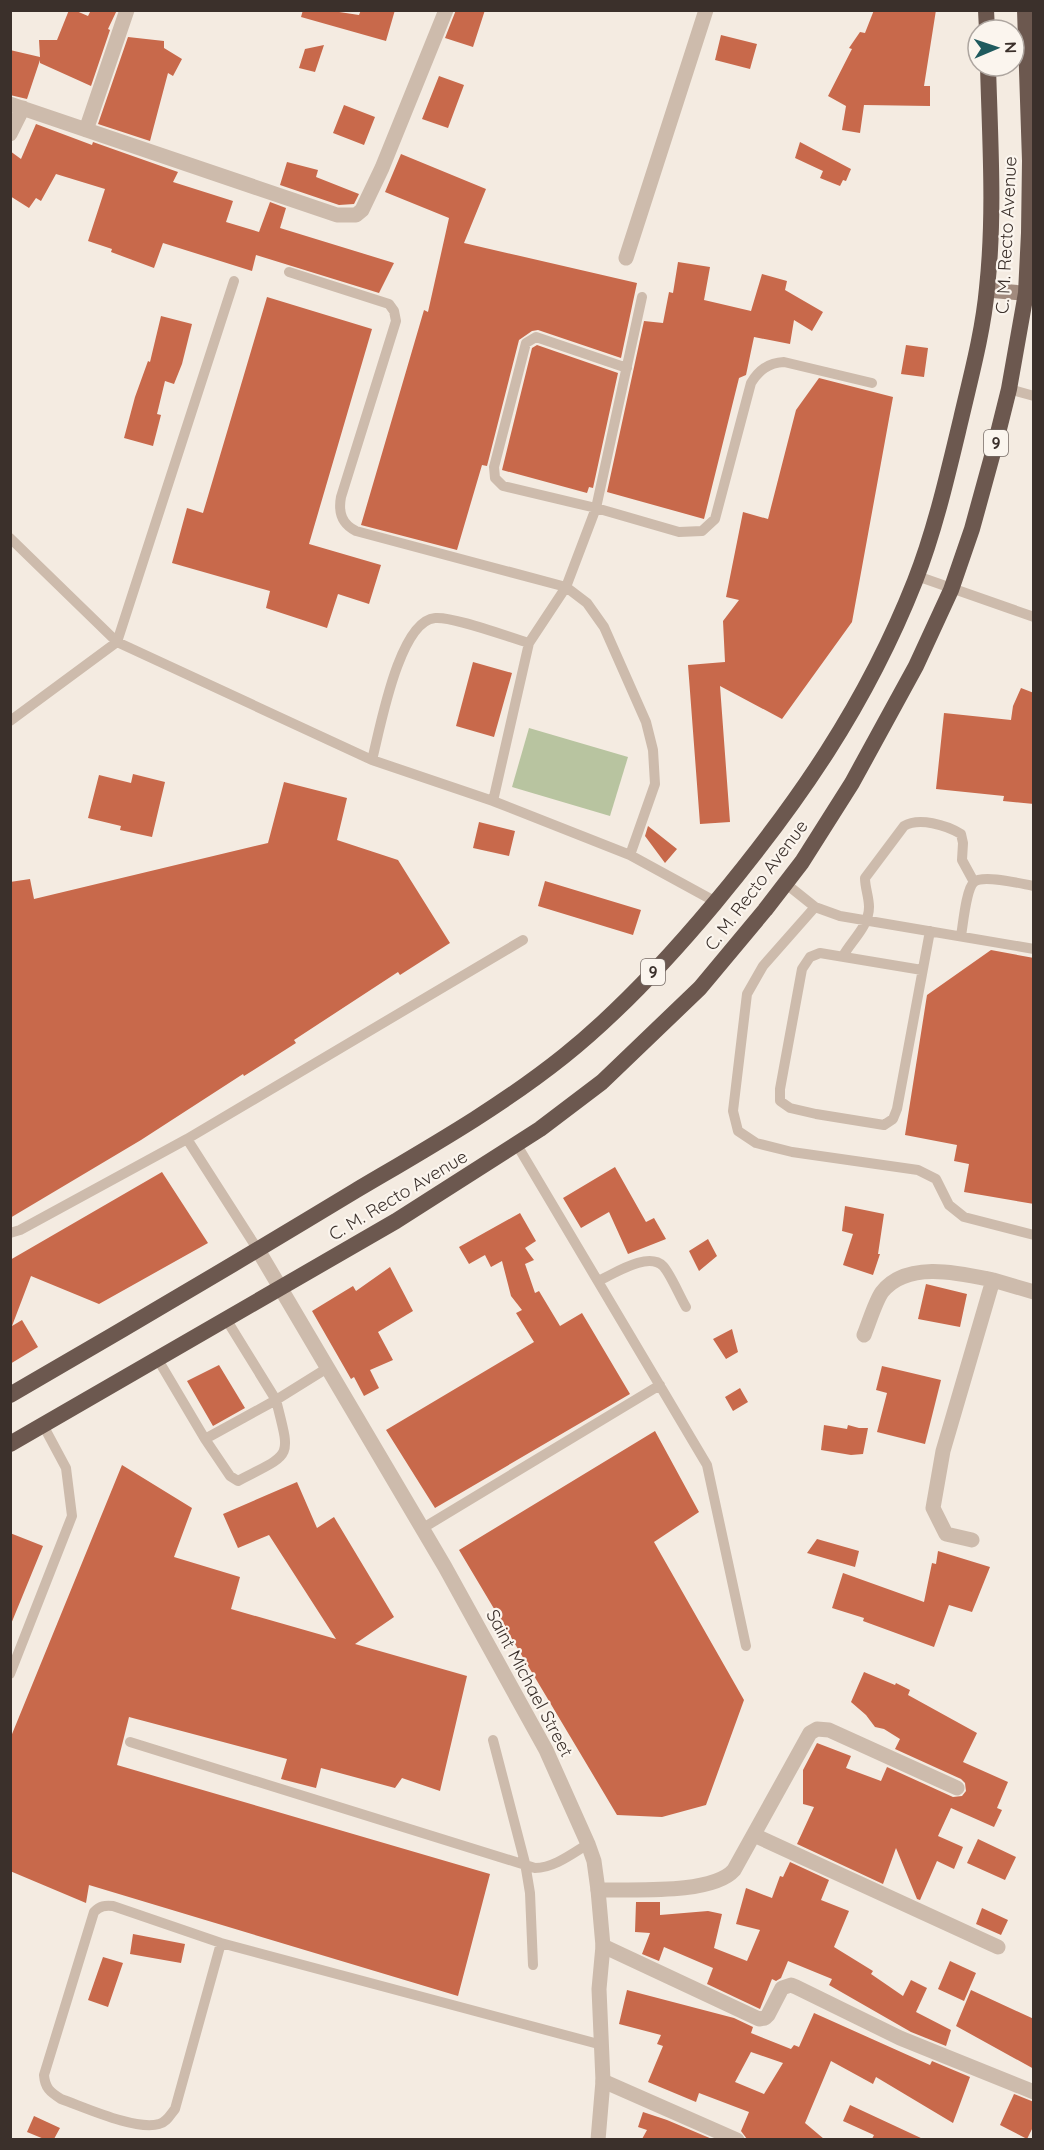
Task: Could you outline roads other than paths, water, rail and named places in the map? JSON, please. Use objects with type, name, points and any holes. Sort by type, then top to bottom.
[{"type":"highway","name":"C. M. Recto Avenue","points":[[10,1444],[396,1221],[518,1145],[602,1082],[650,1038],[700,988],[802,862],[852,783],[916,666],[951,590],[972,529],[1009,389],[1030,294],[1032,161],[1025,10]]},
{"type":"highway","name":"C. M. Recto Avenue","points":[[10,1395],[258,1250],[509,1097],[566,1055],[636,990],[695,927],[781,821],[820,766],[856,705],[896,626],[917,576],[956,440],[980,339],[987,291],[992,233],[988,78]]},
{"type":"main road","points":[[987,291],[1030,294]]},
{"type":"street","points":[[86,130],[127,10]]},
{"type":"street","points":[[10,134],[17,106],[337,215],[356,215],[362,210],[382,168],[446,10]]},
{"type":"street","points":[[626,258],[706,10]]},
{"type":"street","name":"Saint Michael Street","points":[[258,1250],[423,1528],[546,1750],[588,1844],[594,1861],[603,1946],[599,1989],[603,2081],[598,2139]]},
{"type":"street","points":[[864,1335],[882,1292],[900,1277],[915,1273],[964,1274],[1034,1292]]},
{"type":"street","points":[[972,1540],[946,1534],[933,1508],[943,1451],[993,1280]]},
{"type":"street","points":[[598,1890],[700,1887],[719,1881],[734,1870],[810,1733],[817,1729],[829,1730],[957,1788]]},
{"type":"street","points":[[754,1835],[998,1947]]},
{"type":"street","points":[[603,1946],[759,2019],[768,2015],[782,1988],[791,1985],[900,2038],[1034,2092]]},
{"type":"street","points":[[603,2081],[737,2139]]},
{"type":"lane","points":[[289,272],[389,304],[394,311],[396,321],[341,497],[339,509],[342,519],[349,527],[356,531],[566,587],[587,603],[604,627],[646,722],[652,750],[655,784],[630,855]]},
{"type":"lane","points":[[10,721],[117,642],[234,281]]},
{"type":"lane","points":[[494,801],[528,643],[566,587],[596,508],[642,297]]},
{"type":"lane","points":[[627,368],[536,337],[526,343],[494,467],[495,478],[503,486],[596,508],[679,532],[702,531],[715,519],[751,383],[756,374],[773,363],[784,362],[872,383]]},
{"type":"lane","points":[[1009,389],[1034,396]]},
{"type":"lane","points":[[10,538],[117,642],[372,760],[494,801],[630,855],[716,902]]},
{"type":"lane","points":[[917,576],[951,590],[1034,617]]},
{"type":"lane","points":[[372,760],[399,659],[414,629],[424,621],[435,618],[455,621],[528,643]]},
{"type":"lane","points":[[843,956],[867,922],[869,905],[865,878],[904,826],[922,822],[961,834],[963,838],[962,861],[974,882]]},
{"type":"lane","points":[[961,936],[969,890],[974,882],[983,878],[1034,886]]},
{"type":"lane","points":[[786,883],[815,907],[840,916],[1034,949]]},
{"type":"lane","points":[[815,907],[763,966],[747,994],[733,1111],[738,1131],[756,1143],[792,1152],[918,1170],[936,1179],[949,1205],[964,1217],[1034,1235]]},
{"type":"lane","points":[[922,970],[820,953],[810,957],[802,969],[780,1089],[780,1101],[790,1108],[852,1121],[884,1125],[893,1119],[897,1108],[930,931]]},
{"type":"lane","points":[[10,1233],[20,1230],[187,1139],[523,940]]},
{"type":"lane","points":[[187,1139],[258,1250]]},
{"type":"lane","points":[[518,1145],[707,1465],[746,1646]]},
{"type":"lane","points":[[598,1281],[639,1262],[653,1260],[663,1266],[686,1307]]},
{"type":"lane","points":[[157,1358],[230,1476],[238,1481],[278,1460],[285,1450],[286,1442],[276,1400],[226,1319]]},
{"type":"lane","points":[[205,1439],[276,1400],[329,1367]]},
{"type":"lane","points":[[423,1528],[660,1385]]},
{"type":"lane","points":[[10,1674],[72,1516],[66,1468],[43,1425]]},
{"type":"lane","points":[[493,1740],[525,1863],[530,1893],[533,1965]]},
{"type":"lane","points":[[130,1742],[525,1863],[535,1868],[564,1859],[588,1844]]},
{"type":"lane","points":[[221,1943],[175,2109],[167,2120],[148,2126],[135,2125],[61,2099],[50,2092],[45,2085],[44,2075],[94,1912],[105,1905],[221,1943],[602,2045]]}]
